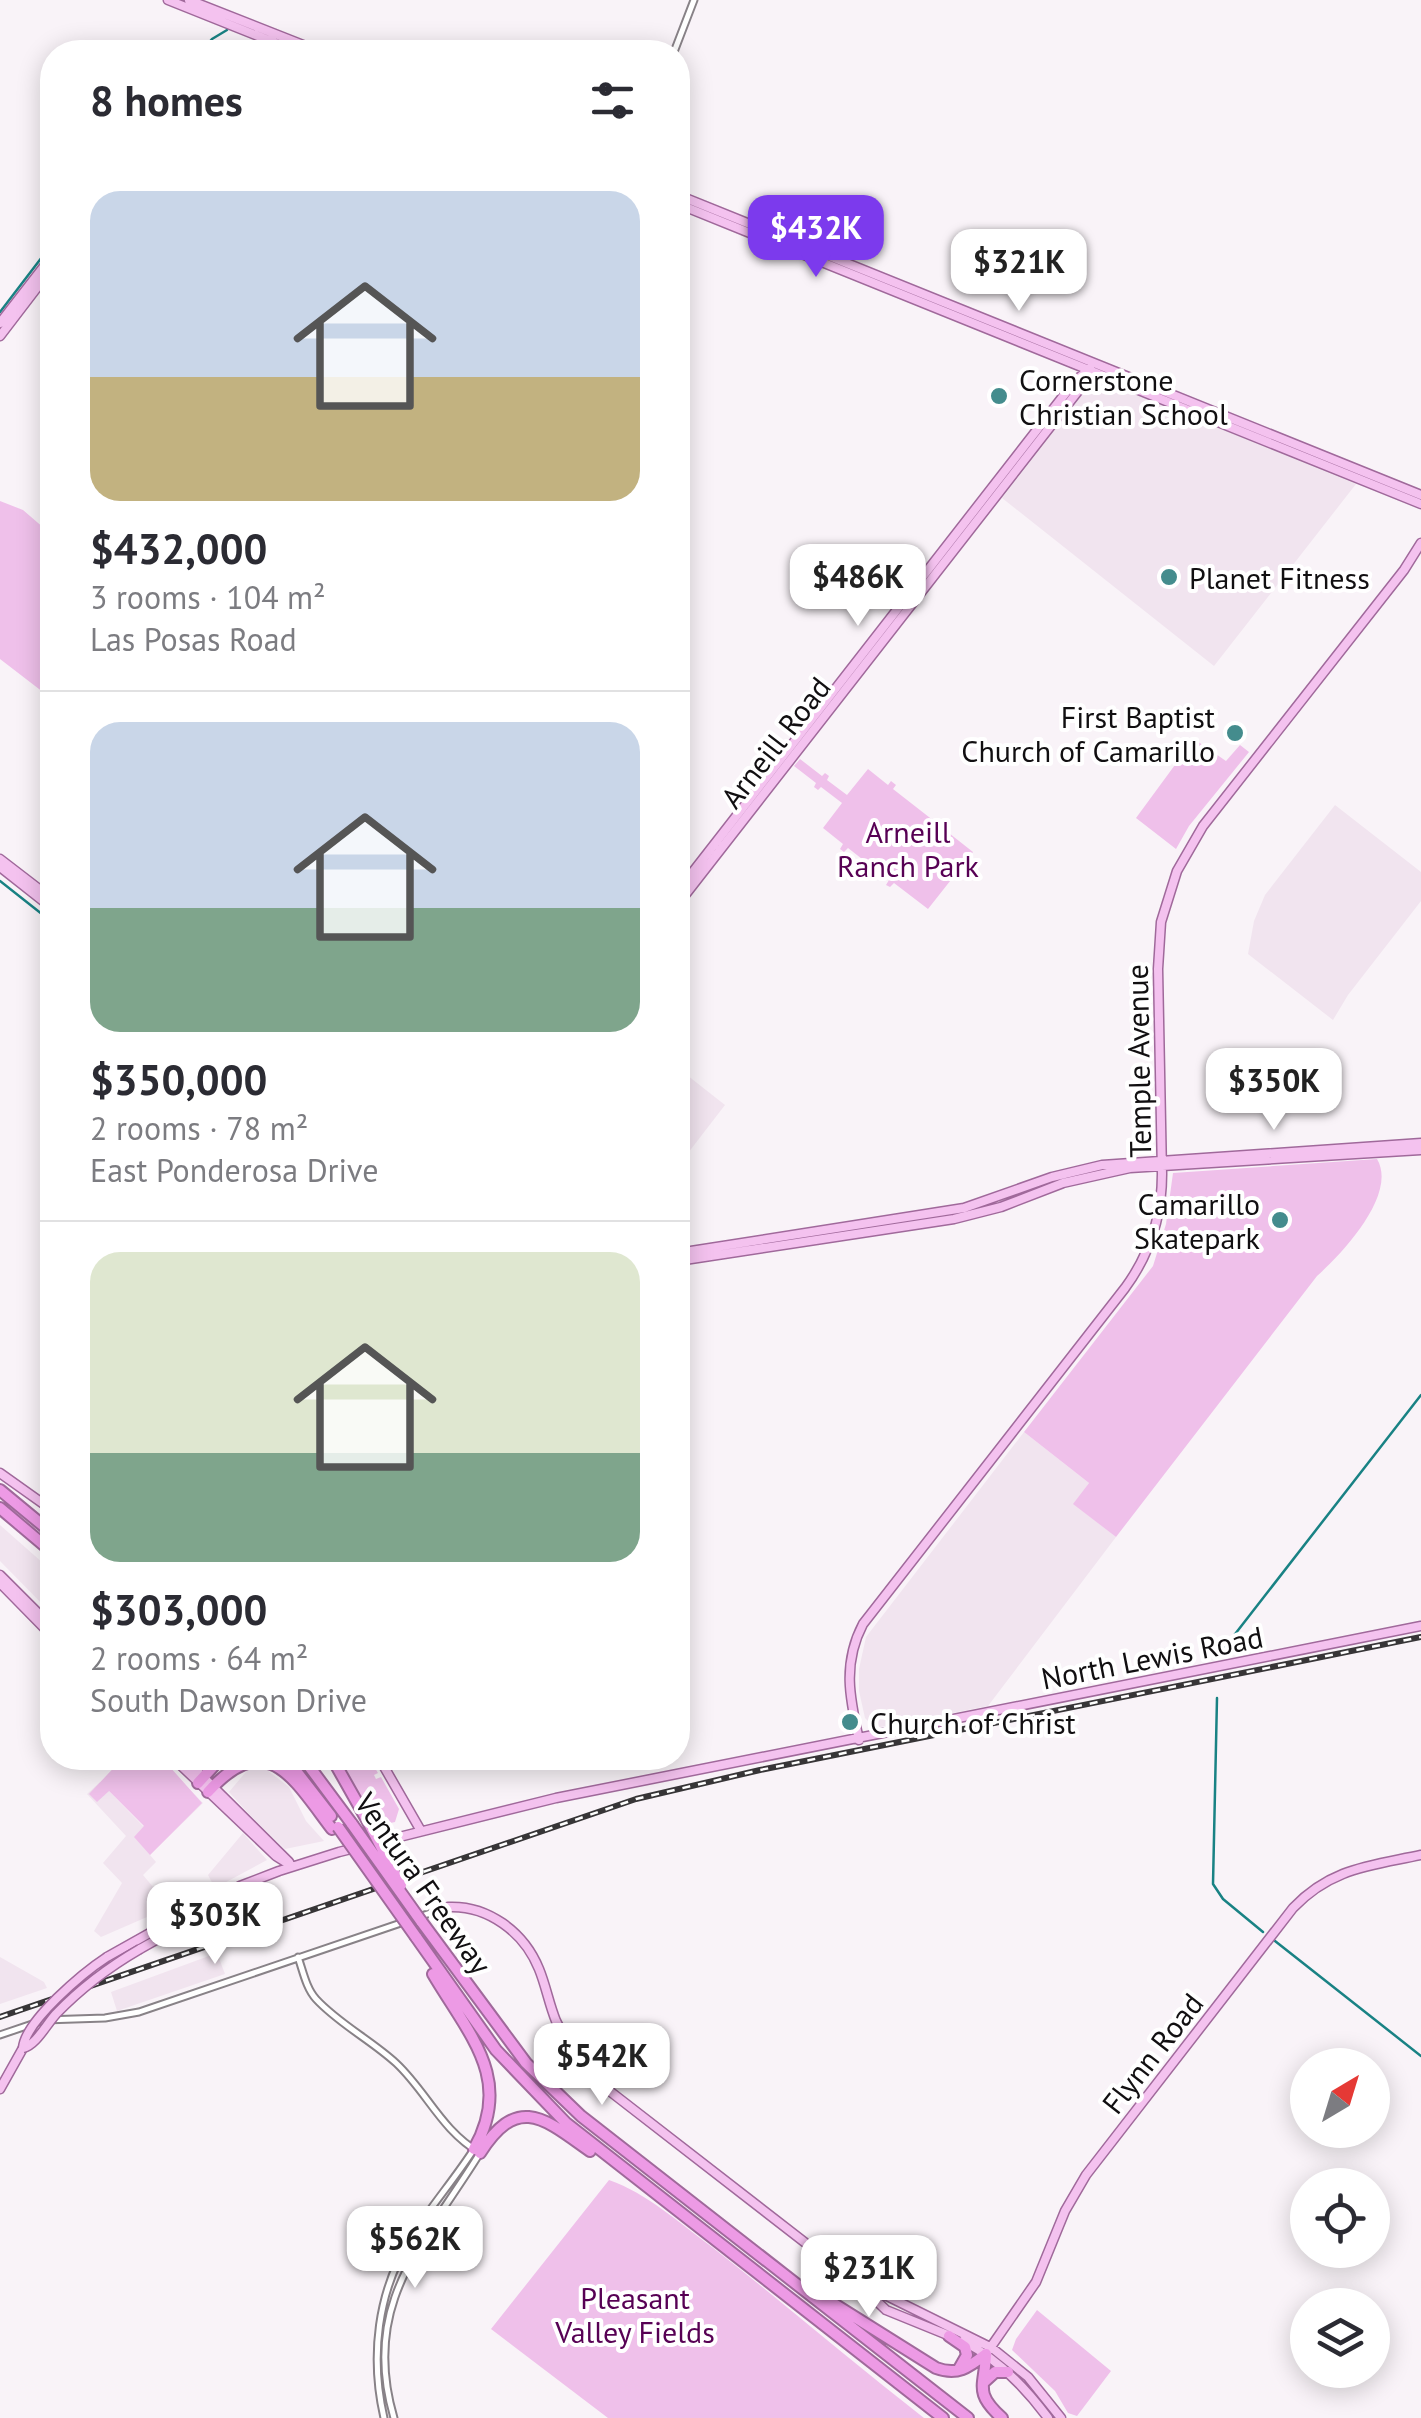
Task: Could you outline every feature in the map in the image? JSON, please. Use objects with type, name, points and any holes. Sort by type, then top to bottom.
[{"type":"highway","points":[[0,1490],[40,1523]]},
{"type":"highway","points":[[0,1508],[40,1542]]},
{"type":"highway","points":[[206,1785],[214,1770]]},
{"type":"highway","points":[[206,1785],[227,1770]]},
{"type":"highway","points":[[280,1770],[335,1828]]},
{"type":"highway","name":"Ventura Freeway","points":[[294,1770],[483,2033],[530,2088],[642,2184],[943,2418]]},
{"type":"highway","name":"Ventura Freeway","points":[[312,1770],[496,2026],[547,2084],[581,2116],[968,2418]]},
{"type":"highway","points":[[339,1770],[420,1921]]},
{"type":"highway","points":[[419,1942],[428,1966],[489,2076],[491,2110],[477,2151]]},
{"type":"highway","points":[[477,2151],[502,2124],[514,2118],[538,2118],[642,2184]]},
{"type":"highway","points":[[759,2257],[936,2368],[954,2372],[968,2368],[989,2351]]},
{"type":"highway","points":[[950,2336],[964,2347],[968,2356],[954,2372]]},
{"type":"highway","points":[[989,2351],[981,2387],[985,2400],[1002,2418]]},
{"type":"highway","points":[[981,2387],[990,2374],[1008,2372]]},
{"type":"main road","points":[[168,0],[267,40]]},
{"type":"main road","points":[[188,0],[268,40]]},
{"type":"main road","points":[[690,200],[1421,504]]},
{"type":"main road","points":[[690,209],[1421,495]]},
{"type":"main road","points":[[0,323],[40,271]]},
{"type":"main road","points":[[0,336],[40,284]]},
{"type":"main road","name":"Arneill Road","points":[[690,876],[1074,380],[1090,366]]},
{"type":"main road","name":"Arneill Road","points":[[690,889],[1089,377],[1090,366]]},
{"type":"main road","name":"Temple Avenue","points":[[859,1740],[848,1676],[860,1630],[1131,1280],[1157,1222],[1162,1163],[1158,956],[1160,922],[1172,882],[1204,826],[1421,543]]},
{"type":"main road","points":[[0,859],[40,890]]},
{"type":"main road","points":[[0,867],[40,899]]},
{"type":"main road","points":[[690,1250],[946,1212],[1102,1165],[1421,1146]]},
{"type":"main road","points":[[690,1259],[954,1219],[1001,1207],[1062,1183],[1162,1163]]},
{"type":"main road","points":[[0,1473],[40,1501]]},
{"type":"main road","points":[[0,1575],[40,1615]]},
{"type":"main road","points":[[0,1583],[40,1624]]},
{"type":"main road","name":"North Lewis Road","points":[[0,2089],[23,2040],[44,2013],[89,1970],[206,1902],[219,1900],[256,1879],[292,1866],[556,1798],[1421,1626]]},
{"type":"main road","points":[[188,1770],[292,1866]]},
{"type":"main road","points":[[194,1770],[206,1785]]},
{"type":"main road","points":[[387,1770],[421,1831]]},
{"type":"main road","name":"Flynn Road","points":[[989,2351],[1036,2282],[1065,2211],[1086,2175],[1304,1896],[1333,1876],[1421,1855]]},
{"type":"main road","points":[[448,1907],[483,1912],[511,1929],[534,1957],[558,2024],[588,2072],[861,2286],[886,2310],[989,2351],[1048,2418]]},
{"type":"main road","points":[[861,2286],[876,2290],[989,2351],[1028,2377],[1062,2418]]},
{"type":"street","points":[[679,40],[694,0]]},
{"type":"street","points":[[0,2035],[44,2020],[124,2016],[448,1907]]},
{"type":"street","points":[[298,1957],[306,1983],[317,2000],[398,2065],[444,2126],[477,2151]]},
{"type":"street","points":[[384,2418],[376,2347],[390,2278],[413,2234],[477,2151]]},
{"type":"street","points":[[394,2418],[386,2348],[396,2292],[420,2242],[477,2151]]},
{"type":"shaded area","points":[[1098,379],[1356,484],[1214,666],[1002,498]]},
{"type":"shaded area","points":[[1335,805],[1421,872],[1421,901],[1333,1020],[1248,954],[1254,921],[1265,895]]},
{"type":"shaded area","points":[[690,1077],[725,1105],[690,1150]]},
{"type":"shaded area","points":[[1024,1432],[1089,1483],[1074,1504],[1116,1537],[988,1706],[875,1728],[865,1718],[859,1691],[866,1637]]},
{"type":"shaded area","points":[[0,1525],[40,1560],[40,1602],[0,1561]]},
{"type":"shaded area","points":[[247,1770],[267,1770],[289,1787],[306,1821],[324,1841],[285,1849],[229,1792]]},
{"type":"shaded area","points":[[100,1782],[143,1826],[185,1785],[203,1803],[150,1855],[156,1862],[143,1875],[170,1907],[101,1937],[94,1931],[122,1883],[103,1863],[126,1836],[87,1794]]},
{"type":"shaded area","points":[[243,1833],[267,1860],[215,1888],[208,1875]]},
{"type":"shaded area","points":[[217,1953],[225,1974],[117,2011],[111,1992]]},
{"type":"shaded area","points":[[0,1957],[44,1982],[47,1988],[0,2004]]},
{"type":"green space","points":[[0,501],[23,510],[40,525],[40,690],[0,659]]},
{"type":"green space","points":[[1194,739],[1226,761],[1240,745],[1249,752],[1189,826],[1176,849],[1136,818]]},
{"type":"green space","name":"Arneill Ranch Park","points":[[800,759],[822,776],[829,776],[827,780],[847,795],[868,769],[888,785],[891,781],[896,785],[893,789],[934,821],[937,818],[942,822],[940,826],[973,852],[928,909],[894,883],[886,885],[889,880],[848,848],[844,852],[840,849],[843,844],[823,828],[842,803],[821,787],[814,787],[816,783],[794,766]]},
{"type":"green space","points":[[1377,1159],[1380,1189],[1353,1239],[1317,1276],[1116,1537],[1073,1504],[1089,1483],[1024,1432],[1153,1266],[1166,1224],[1173,1173]]},
{"type":"green space","points":[[112,1770],[173,1770],[202,1803],[150,1855],[134,1837],[144,1826],[109,1791],[97,1802],[89,1794]]},
{"type":"green space","points":[[347,1770],[376,1770],[376,1779],[381,1777],[399,1809],[395,1822],[377,1826]]},
{"type":"green space","name":"Pleasant Valley Fields","points":[[609,2180],[637,2193],[675,2219],[924,2418],[608,2418],[491,2329]]},
{"type":"green space","points":[[1037,2310],[1111,2371],[1077,2416],[1068,2413],[1055,2391],[1012,2350]]},
{"type":"waterway","points":[[211,40],[227,30]]},
{"type":"waterway","points":[[0,312],[40,260]]},
{"type":"waterway","points":[[0,881],[40,913]]},
{"type":"waterway","points":[[1225,1647],[1421,1395]]},
{"type":"waterway","points":[[1217,1698],[1213,1884],[1223,1899],[1263,1932]]},
{"type":"waterway","points":[[1275,1941],[1421,2056]]},
{"type":"railway","points":[[0,2017],[636,1799],[760,1770],[1421,1637]]},
{"type":"place","name":"Cornerstone Christian School","points":[[999,396]]},
{"type":"place","name":"Planet Fitness","points":[[1169,577]]},
{"type":"place","name":"First Baptist Church of Camarillo","points":[[1235,733]]},
{"type":"place","name":"Camarillo Skatepark","points":[[1280,1220]]},
{"type":"place","name":"Church of Christ","points":[[850,1722]]}]
